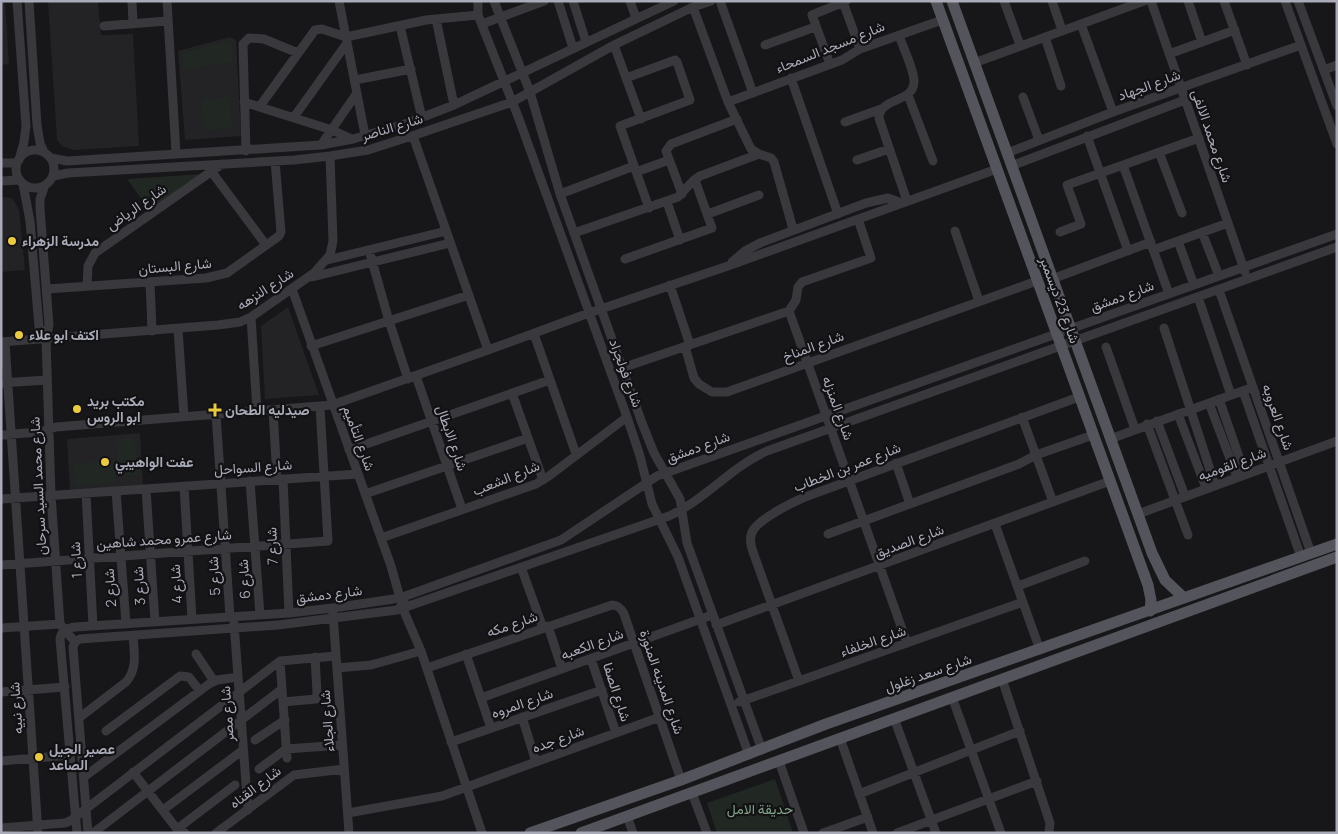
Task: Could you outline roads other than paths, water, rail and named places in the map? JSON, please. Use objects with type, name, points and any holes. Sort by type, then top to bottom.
[{"type":"main road","name":"شارع 23 ديسمبر","points":[[936,1],[1145,576],[1150,595],[1150,611]]},
{"type":"main road","name":"شارع 23 ديسمبر","points":[[952,1],[1158,570],[1170,586],[1184,598]]},
{"type":"main road","points":[[974,108],[988,102]]},
{"type":"main road","name":"شارع سعد زغلول","points":[[530,833],[682,780],[826,724],[1337,544]]},
{"type":"main road","points":[[581,833],[1337,557]]},
{"type":"main road","points":[[1145,576],[1151,575],[1158,570]]},
{"type":"main road","points":[[915,693],[920,709]]},
{"type":"street","points":[[17,1],[26,126],[16,172],[21,182]]},
{"type":"street","points":[[1,181],[21,182],[34,188],[45,185],[53,176],[54,165],[38,137],[29,1]]},
{"type":"street","points":[[132,1],[133,24]]},
{"type":"street","points":[[166,1],[176,153]]},
{"type":"street","points":[[339,1],[365,135]]},
{"type":"street","name":"شارع فولجراد","points":[[478,1],[480,19],[520,119],[627,417],[640,456],[652,504],[675,549],[749,754]]},
{"type":"street","name":"شارع فولجراد","points":[[494,1],[530,92],[560,194],[650,444],[677,492],[687,543],[762,750]]},
{"type":"street","points":[[260,106],[315,30],[322,29],[347,40],[436,19],[499,17],[544,1]]},
{"type":"street","points":[[558,1],[573,48]]},
{"type":"street","points":[[573,1],[586,42]]},
{"type":"street","points":[[630,1],[636,18]]},
{"type":"street","name":"شارع الناصر","points":[[47,155],[67,162],[176,153],[246,151],[321,145],[352,139],[422,118],[454,105],[674,1]]},
{"type":"street","name":"شارع الناصر","points":[[53,176],[82,172],[209,168],[222,164],[330,156],[387,144],[512,102],[583,61],[694,7],[711,1]]},
{"type":"street","points":[[720,1],[753,92]]},
{"type":"street","points":[[1004,1],[1020,45]]},
{"type":"street","points":[[1052,1],[1062,30]]},
{"type":"street","points":[[974,63],[1144,1]]},
{"type":"street","name":"شارع محمد الالفى","points":[[1151,1],[1248,279]]},
{"type":"street","points":[[1188,1],[1202,42]]},
{"type":"street","points":[[1224,1],[1246,65]]},
{"type":"street","points":[[1285,1],[1337,144]]},
{"type":"street","points":[[830,64],[812,14],[844,2],[860,49]]},
{"type":"street","points":[[1290,13],[1300,5],[1337,106]]},
{"type":"street","points":[[694,7],[728,102],[751,149],[771,158],[774,162],[793,229]]},
{"type":"street","points":[[436,19],[454,105]]},
{"type":"street","name":"شارع مسجد السمحاء","points":[[728,102],[842,60],[860,49],[942,20]]},
{"type":"street","points":[[104,26],[167,21]]},
{"type":"street","points":[[1081,24],[1113,112]]},
{"type":"street","points":[[400,26],[422,118]]},
{"type":"street","points":[[764,46],[816,26]]},
{"type":"street","points":[[1169,54],[1234,30]]},
{"type":"street","points":[[845,122],[881,109],[888,103],[908,95],[914,81],[898,35]]},
{"type":"street","points":[[246,151],[242,44],[249,38],[257,37],[298,53]]},
{"type":"street","points":[[1045,37],[1061,86]]},
{"type":"street","points":[[294,117],[347,40]]},
{"type":"street","points":[[614,46],[640,119]]},
{"type":"street","name":"شارع الجهاد","points":[[1007,153],[1113,112],[1301,46]]},
{"type":"street","points":[[626,78],[674,60],[677,62],[690,100],[620,126],[649,208]]},
{"type":"street","points":[[1324,70],[1337,65]]},
{"type":"street","points":[[355,80],[411,69]]},
{"type":"street","points":[[791,78],[838,214]]},
{"type":"street","points":[[321,145],[357,93]]},
{"type":"street","points":[[908,95],[933,161]]},
{"type":"street","points":[[1023,97],[1039,140]]},
{"type":"street","name":"شارع الجهاد","points":[[1011,166],[1185,100]]},
{"type":"street","points":[[244,102],[332,130],[352,139]]},
{"type":"street","points":[[881,109],[880,122],[904,202]]},
{"type":"street","points":[[682,194],[666,151],[669,145],[737,119]]},
{"type":"street","points":[[26,126],[37,124]]},
{"type":"street","points":[[380,131],[386,136],[387,144]]},
{"type":"street","points":[[413,136],[488,350]]},
{"type":"street","points":[[1087,136],[1128,251]]},
{"type":"street","points":[[1060,232],[1081,224],[1067,185],[1199,138]]},
{"type":"street","points":[[857,160],[889,149]]},
{"type":"street","points":[[1,163],[18,161],[28,152],[36,150],[47,155]]},
{"type":"street","points":[[1159,152],[1182,213]]},
{"type":"street","points":[[574,233],[667,202],[682,194],[695,180],[759,154]]},
{"type":"street","points":[[327,260],[333,241],[330,156]]},
{"type":"street","points":[[82,160],[82,172]]},
{"type":"street","points":[[560,194],[635,169],[669,160]]},
{"type":"street","name":"شارع البستان","points":[[47,289],[221,276],[279,236],[282,228],[275,161]]},
{"type":"street","points":[[1123,165],[1169,294]]},
{"type":"street","points":[[209,168],[266,245]]},
{"type":"street","name":"شارع الرياض","points":[[87,286],[88,266],[95,253],[209,168]]},
{"type":"street","points":[[1,435],[184,416],[332,405],[534,334],[589,312],[728,266],[997,169]]},
{"type":"street","points":[[625,259],[712,228],[695,180]]},
{"type":"street","name":"شارع محمد السيد سرحان","points":[[21,182],[30,218],[39,327],[46,339]]},
{"type":"street","name":"شارع محمد السيد سرحان","points":[[45,185],[40,199],[40,216],[49,325],[46,339],[51,495],[76,833]]},
{"type":"street","points":[[708,214],[759,195]]},
{"type":"street","points":[[728,266],[740,255],[760,243],[793,229],[866,203],[888,198],[904,202]]},
{"type":"street","points":[[667,202],[680,240]]},
{"type":"street","points":[[30,218],[40,216]]},
{"type":"street","points":[[622,368],[789,311],[796,300],[798,287],[802,282],[871,258],[858,219]]},
{"type":"street","points":[[1052,279],[1128,251],[1178,241],[1228,223]]},
{"type":"street","points":[[327,260],[446,231]]},
{"type":"street","points":[[955,231],[979,301]]},
{"type":"street","points":[[1202,232],[1219,276]]},
{"type":"street","name":"شارع دمشق","points":[[1,628],[93,626],[289,613],[400,598],[561,540],[646,483],[666,473],[1337,234]]},
{"type":"street","points":[[1178,241],[1194,284]]},
{"type":"street","points":[[307,278],[450,243]]},
{"type":"street","name":"شارع دمشق","points":[[75,642],[80,639],[234,629],[403,609],[659,520],[682,510],[759,455],[1337,247]]},
{"type":"street","name":"شارع الابطال","points":[[369,250],[389,321],[432,421],[462,509]]},
{"type":"street","name":"شارع النزهه","points":[[3,342],[232,324],[251,317],[321,268],[327,260]]},
{"type":"street","name":"شارع المناخ","points":[[670,285],[689,342],[686,350],[694,378],[705,389],[720,393],[1037,281]]},
{"type":"street","points":[[150,282],[152,331]]},
{"type":"street","name":"شارع التأميم","points":[[292,289],[381,538],[400,598],[398,604],[403,609],[421,651],[482,833]]},
{"type":"street","name":"شارع العروبه","points":[[1219,290],[1278,462],[1306,555]]},
{"type":"street","points":[[311,346],[469,295]]},
{"type":"street","points":[[1198,297],[1231,395]]},
{"type":"street","name":"شارع المنزله","points":[[789,311],[908,643]]},
{"type":"street","points":[[251,317],[257,411]]},
{"type":"street","points":[[1164,328],[1191,410],[1210,486]]},
{"type":"street","points":[[178,329],[184,416]]},
{"type":"street","points":[[534,334],[576,454]]},
{"type":"street","name":"شارع نبيه","points":[[3,342],[16,498],[38,829]]},
{"type":"street","points":[[1106,347],[1135,429]]},
{"type":"street","points":[[5,383],[47,380]]},
{"type":"street","points":[[349,450],[550,380]]},
{"type":"street","points":[[1110,439],[1147,424],[1253,388]]},
{"type":"street","points":[[1243,391],[1269,465],[1306,555]]},
{"type":"street","points":[[512,393],[543,480]]},
{"type":"street","name":"شارع عمر بن الخطاب","points":[[799,681],[750,542],[754,530],[792,503],[849,480],[1079,397]]},
{"type":"street","points":[[1219,399],[1241,475]]},
{"type":"street","points":[[1209,402],[1241,475]]},
{"type":"street","points":[[320,407],[323,476]]},
{"type":"street","name":"شارع 7","points":[[273,410],[286,544],[289,613]]},
{"type":"street","name":"شارع 5","points":[[216,414],[232,617]]},
{"type":"street","points":[[1178,414],[1210,486]]},
{"type":"street","name":"شارع الشعب","points":[[381,538],[536,484],[627,417]]},
{"type":"street","points":[[1022,417],[1053,502]]},
{"type":"street","points":[[1157,421],[1185,496]]},
{"type":"street","points":[[1147,424],[1188,535]]},
{"type":"street","points":[[828,534],[1093,435]]},
{"type":"street","points":[[365,494],[528,438]]},
{"type":"street","name":"شارع القوميه","points":[[1138,514],[1337,441]]},
{"type":"street","points":[[896,463],[910,504]]},
{"type":"street","name":"شارع السواحل","points":[[1,499],[358,474]]},
{"type":"street","name":"شارع عمرو محمد شاهين","points":[[1,565],[328,541],[323,476]]},
{"type":"street","name":"شارع 6","points":[[250,481],[260,615]]},
{"type":"street","name":"شارع الصديق","points":[[716,625],[1110,481]]},
{"type":"street","name":"شارع 4","points":[[184,486],[192,619]]},
{"type":"street","name":"شارع 3","points":[[146,489],[155,622]]},
{"type":"street","name":"شارع 2","points":[[116,491],[126,624]]},
{"type":"street","name":"شارع 1","points":[[86,493],[93,626]]},
{"type":"street","points":[[995,524],[1040,650]]},
{"type":"street","points":[[1018,586],[1086,561]]},
{"type":"street","points":[[521,567],[562,669]]},
{"type":"street","points":[[466,574],[470,585]]},
{"type":"street","name":"شارع الخلفاء","points":[[731,705],[1023,602]]},
{"type":"street","name":"شارع المدينه المنورة","points":[[608,606],[616,605],[622,610],[682,780]]},
{"type":"street","name":"شارع مكه","points":[[426,668],[608,606]]},
{"type":"street","name":"شارع الجلاء","points":[[333,608],[349,833]]},
{"type":"street","name":"شارع الكعبه","points":[[481,698],[712,615]]},
{"type":"street","name":"شارع مصر","points":[[232,617],[248,810]]},
{"type":"street","points":[[62,627],[75,642],[73,647],[88,833]]},
{"type":"street","points":[[79,718],[126,682],[130,676],[134,666],[133,635]]},
{"type":"street","points":[[337,668],[388,662],[421,651]]},
{"type":"street","points":[[196,654],[214,681]]},
{"type":"street","points":[[466,654],[492,728]]},
{"type":"street","points":[[1,828],[38,829],[65,823],[76,817],[280,661],[336,656]]},
{"type":"street","points":[[283,702],[316,699],[315,657]]},
{"type":"street","name":"شارع الصفا","points":[[591,659],[616,733]]},
{"type":"street","points":[[280,661],[287,754]]},
{"type":"street","points":[[106,730],[180,676],[189,677],[200,691]]},
{"type":"street","points":[[84,777],[214,681],[238,677]]},
{"type":"street","points":[[1002,679],[1050,823],[1049,833]]},
{"type":"street","points":[[1,692],[65,687]]},
{"type":"street","points":[[93,833],[282,689]]},
{"type":"street","name":"شارع المروه","points":[[451,742],[602,690]]},
{"type":"street","points":[[952,697],[1001,833]]},
{"type":"street","points":[[522,717],[536,762]]},
{"type":"street","name":"شارع جده","points":[[348,813],[432,798],[660,717]]},
{"type":"street","points":[[894,718],[936,833]]},
{"type":"street","points":[[254,740],[284,720]]},
{"type":"street","points":[[859,794],[1020,731]]},
{"type":"street","points":[[840,738],[873,833]]},
{"type":"street","points":[[259,769],[287,754],[342,745]]},
{"type":"street","points":[[163,810],[243,750]]},
{"type":"street","points":[[1,761],[71,755]]},
{"type":"street","points":[[779,761],[804,833]]},
{"type":"street","name":"شارع القناه","points":[[216,833],[294,775],[344,770]]},
{"type":"street","points":[[133,772],[181,831],[235,785]]},
{"type":"street","points":[[897,833],[1037,781]]},
{"type":"street","points":[[692,792],[707,833]]},
{"type":"street","points":[[627,816],[633,833]]},
{"type":"street","points":[[824,833],[868,817]]},
{"type":"place","name":"مدرسة الزهراء","points":[[12,241]]},
{"type":"place","name":"اكتف ابو علاء","points":[[19,335]]},
{"type":"place","name":"مكتب بريد ابو الروس","points":[[77,409]]},
{"type":"place","name":"صيدليه الطحان","points":[[215,410]]},
{"type":"place","name":"عفت الواهيبي","points":[[105,462]]},
{"type":"place","name":"عصير الجيل الصاعد","points":[[39,757]]},
{"type":"park label","name":"حديقة الامل","points":[[760,809]]}]
